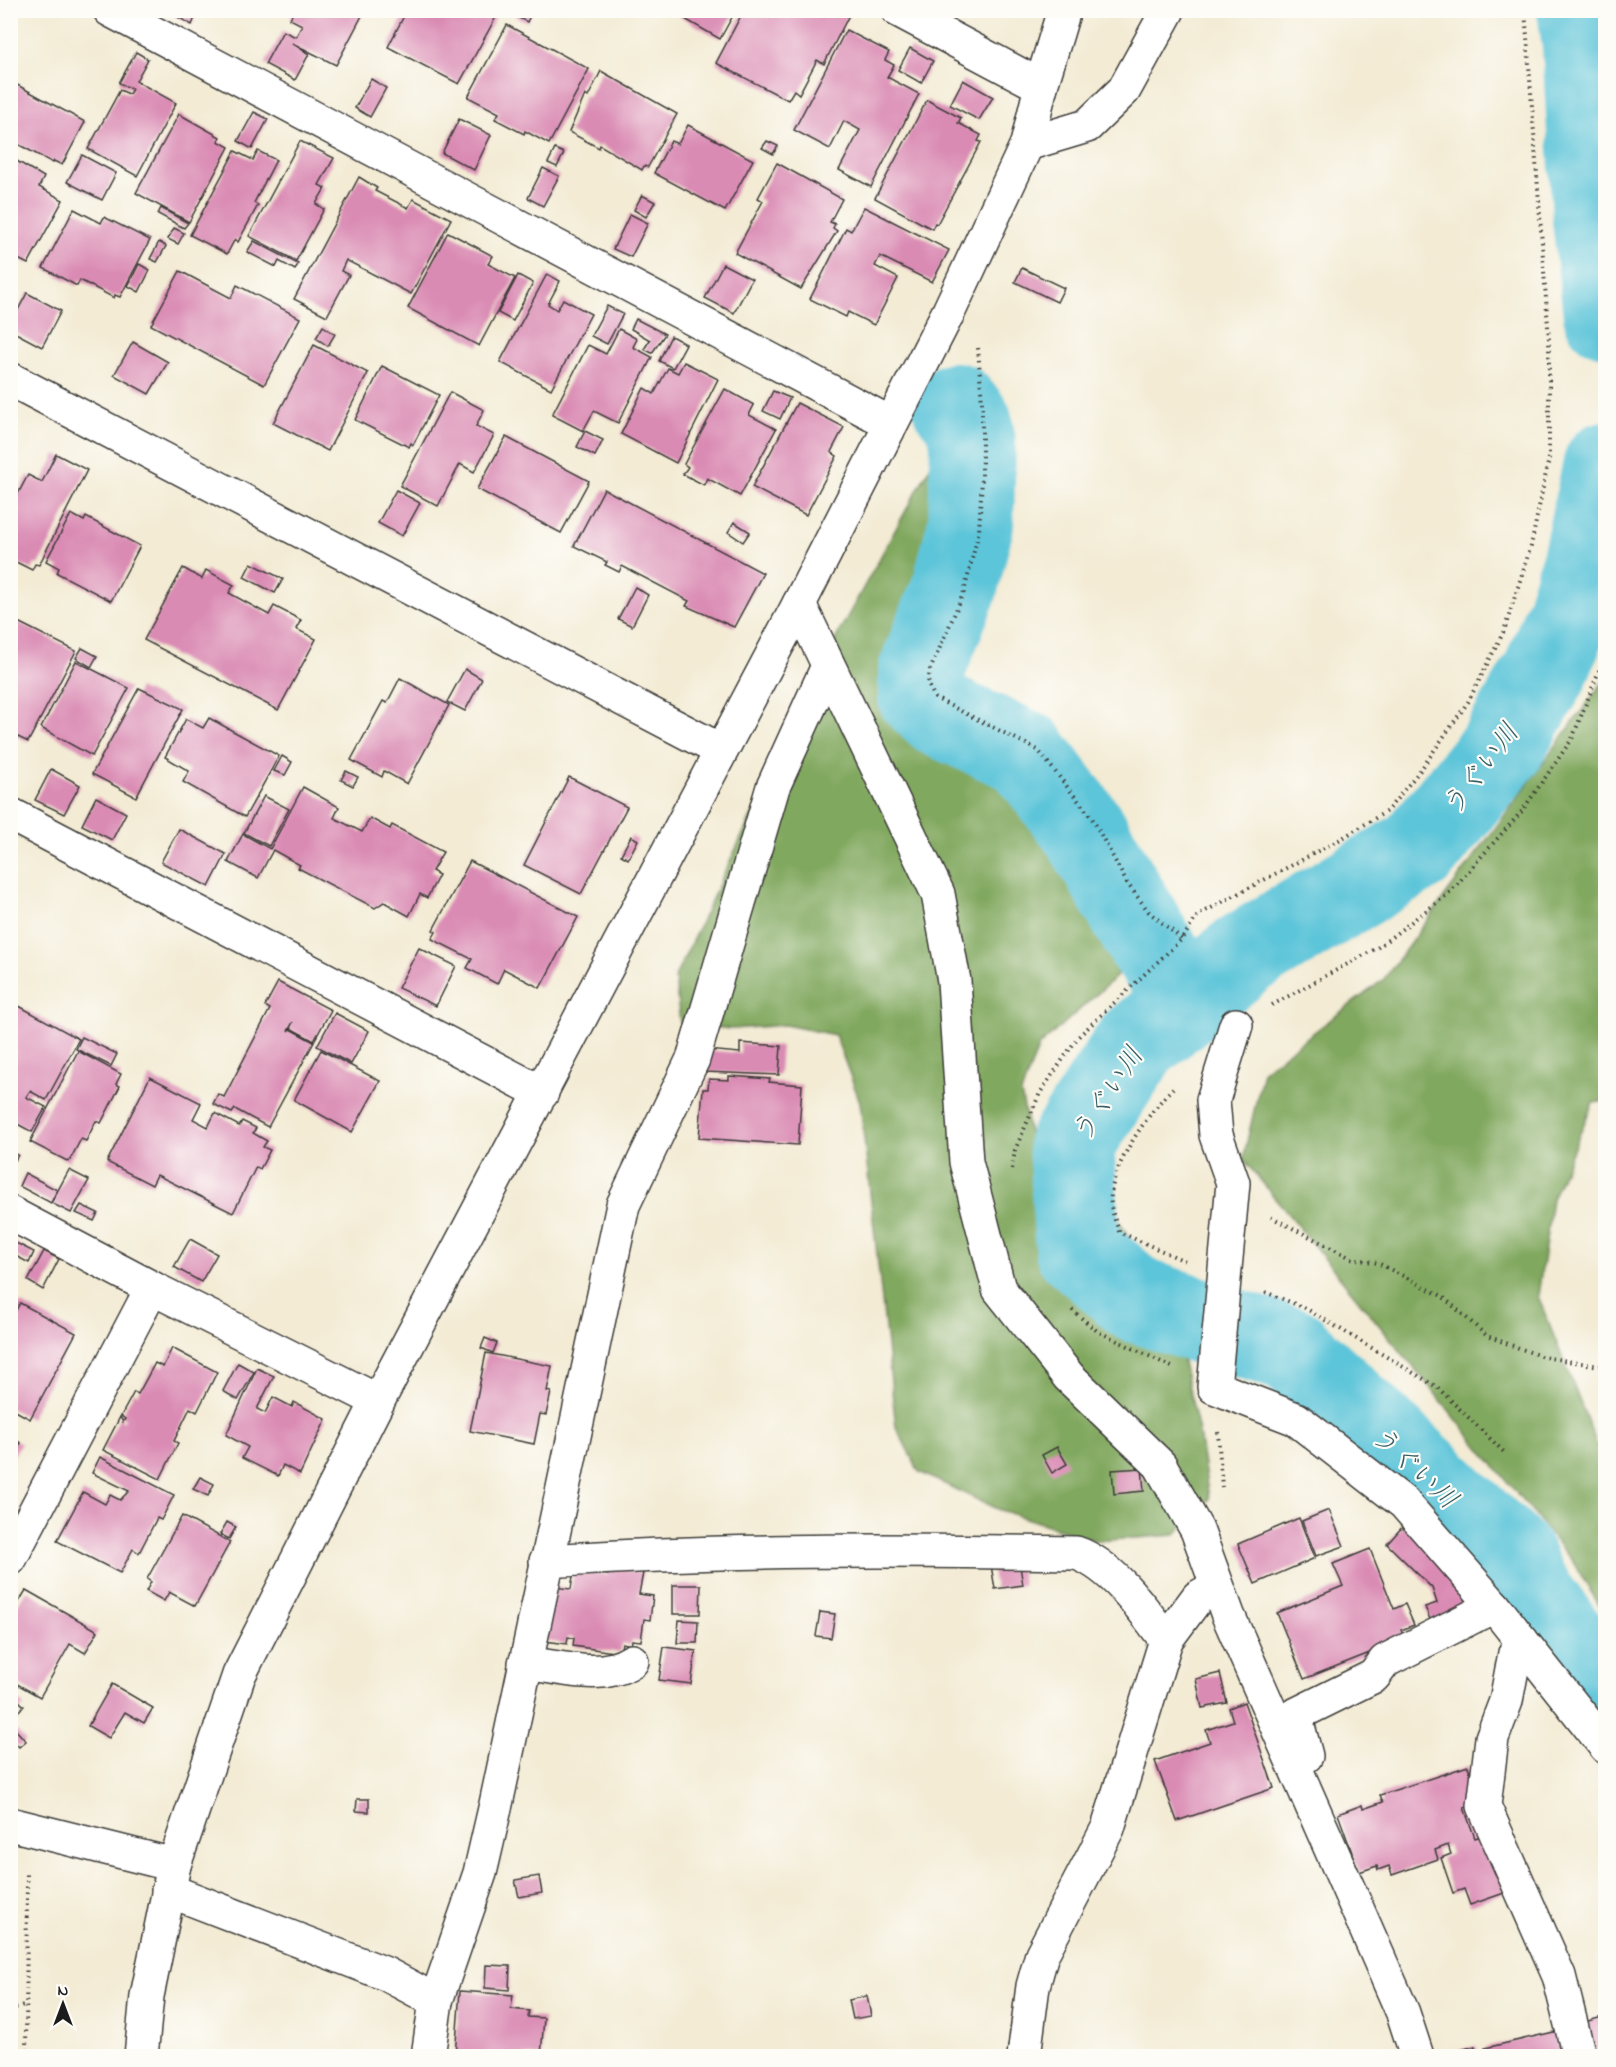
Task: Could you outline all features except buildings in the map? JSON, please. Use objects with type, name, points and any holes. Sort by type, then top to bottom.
[{"type":"street","points":[[110,10],[890,423]]},
{"type":"street","points":[[898,10],[1041,86]]},
{"type":"street","points":[[141,2056],[147,1996],[171,1877],[239,1675],[378,1401],[799,604],[949,311],[1028,144],[1041,86],[1064,10]]},
{"type":"street","points":[[1028,144],[1087,126],[1125,90],[1168,10]]},
{"type":"street","points":[[10,379],[720,750]]},
{"type":"street","points":[[799,604],[938,894],[954,981],[966,1162],[999,1289],[1069,1377],[1160,1465],[1197,1530],[1217,1586],[1403,2013],[1417,2056]]},
{"type":"street","points":[[428,2056],[436,2001],[480,1873],[623,1205],[693,1059],[773,787],[828,666]]},
{"type":"street","points":[[10,814],[542,1093]]},
{"type":"street","points":[[1236,1025],[1212,1100],[1216,1135],[1233,1183],[1214,1387],[1296,1419],[1404,1503],[1494,1606],[1605,1746]]},
{"type":"street","points":[[10,1213],[152,1288],[378,1401]]},
{"type":"street","points":[[10,1558],[152,1288]]},
{"type":"street","points":[[546,1561],[652,1554],[838,1550],[1076,1553],[1090,1557],[1137,1601],[1166,1640]]},
{"type":"street","points":[[1024,2056],[1033,1986],[1042,1954],[1108,1828],[1166,1640],[1198,1597],[1217,1586]]},
{"type":"street","points":[[1295,1768],[1306,1755],[1295,1715],[1374,1676],[1385,1661],[1494,1606]]},
{"type":"street","points":[[1522,1641],[1515,1653],[1506,1701],[1492,1738],[1484,1806],[1559,1977],[1579,2056]]},
{"type":"street","points":[[525,1663],[603,1672],[618,1670],[632,1661]]},
{"type":"street","points":[[19,1826],[171,1877],[386,1974],[436,2001]]},
{"type":"path","points":[[1011,1179],[1015,1150],[1040,1093],[1078,1037],[1182,939],[1198,915],[1339,840],[1387,811],[1422,768],[1468,702],[1504,631],[1531,546],[1549,458],[1549,340],[1525,10]]},
{"type":"path","points":[[949,311],[972,331],[979,351],[982,479],[979,531],[964,592],[930,670],[928,684],[935,698],[1038,750],[1092,818],[1127,883],[1149,912],[1182,939]]},
{"type":"path","points":[[1236,1025],[1377,948],[1448,894],[1522,811],[1572,739],[1605,653]]},
{"type":"path","points":[[1177,1084],[1160,1100],[1115,1172],[1111,1205],[1119,1232],[1159,1252],[1305,1308],[1437,1387],[1506,1454]]},
{"type":"path","points":[[1232,1208],[1277,1219],[1351,1258],[1378,1263],[1442,1296],[1487,1336],[1543,1358],[1605,1367]]},
{"type":"path","points":[[1070,1309],[1098,1331],[1214,1387]]},
{"type":"path","points":[[19,1826],[26,2056]]},
{"type":"path","points":[[10,2010],[26,2004]]},
{"type":"green space","points":[[936,456],[963,465],[973,484],[947,619],[950,677],[1115,897],[1131,936],[1116,977],[1039,1046],[1021,1093],[1031,1141],[1116,1217],[1168,1296],[1199,1432],[1209,1499],[1175,1535],[1097,1541],[997,1509],[919,1472],[896,1427],[860,1102],[835,1035],[785,1025],[732,1029],[680,1024],[675,977],[840,630]]},
{"type":"green space","points":[[1605,679],[1605,1101],[1593,1103],[1552,1199],[1538,1296],[1605,1465],[1605,1615],[1573,1562],[1243,1159],[1263,1071],[1384,979]]},
{"type":"waterway","name":"うぐい川","points":[[1580,10],[1585,46],[1595,219],[1606,314]]},
{"type":"waterway","points":[[955,405],[969,421],[973,443],[971,524],[955,587],[921,672],[921,696],[943,716],[1026,753],[1085,831],[1153,949],[1189,1000]]},
{"type":"waterway","name":"うぐい川","points":[[1606,464],[1585,560],[1569,612],[1545,673],[1502,747],[1418,850],[1243,955],[1137,1043],[1071,1144],[1078,1249],[1137,1300],[1291,1350],[1511,1556],[1529,1592],[1606,1694]]}]
